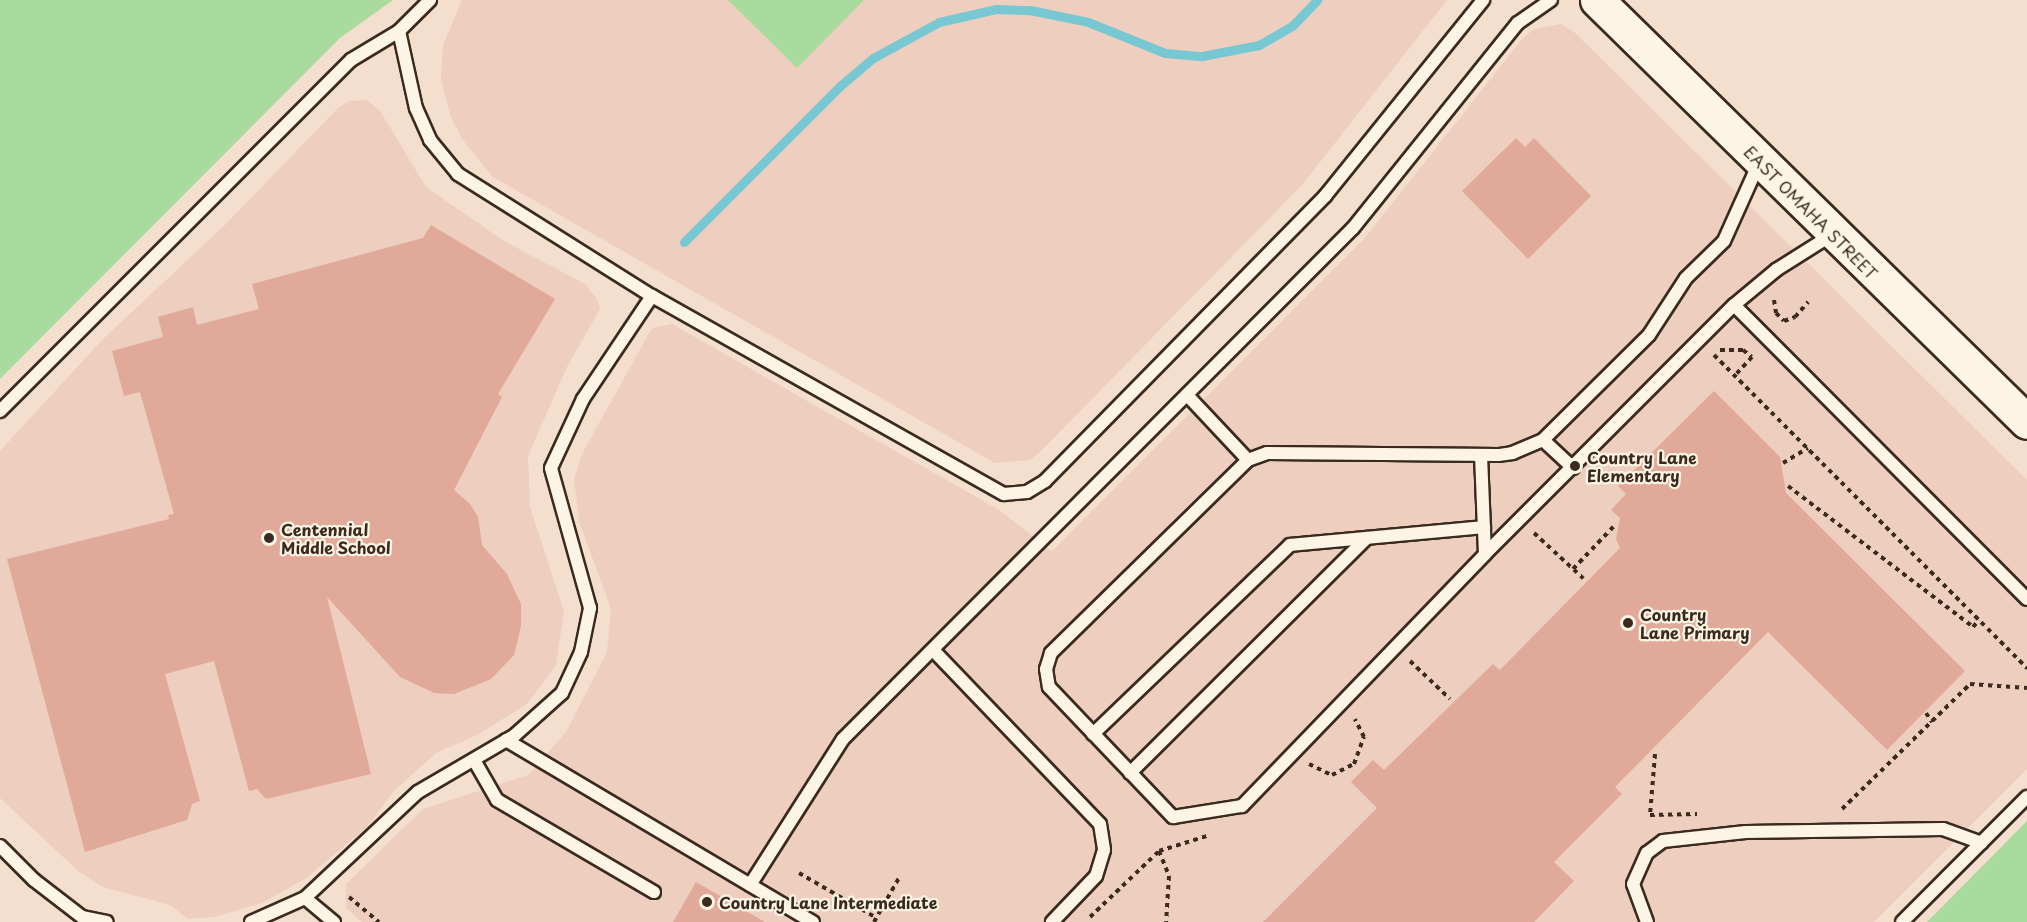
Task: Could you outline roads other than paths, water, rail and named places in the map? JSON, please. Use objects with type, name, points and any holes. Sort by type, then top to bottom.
[{"type":"main road","name":"EAST OMAHA STREET","points":[[1597,0],[2027,422]]},
{"type":"lane","points":[[0,411],[351,60],[399,31],[430,0]]},
{"type":"lane","points":[[399,31],[417,108],[430,140],[458,174],[652,296],[980,483],[1004,494],[1027,492],[1045,480],[1325,196],[1483,0]]},
{"type":"lane","points":[[750,885],[843,739],[1353,228],[1518,23],[1551,0]]},
{"type":"lane","points":[[1760,161],[1724,241],[1686,278],[1649,335],[1543,440],[1513,453],[1481,455],[1267,453],[1248,460],[1051,653],[1046,669],[1049,687],[1173,817],[1242,806],[1485,554],[1734,305],[1776,270],[1833,234]]},
{"type":"lane","points":[[251,922],[305,898],[418,792],[506,740],[532,722],[562,693],[581,652],[590,608],[551,468],[583,399],[652,296]]},
{"type":"lane","points":[[1734,305],[2027,599]]},
{"type":"lane","points":[[1187,394],[1248,460]]},
{"type":"lane","points":[[1543,440],[1573,468]]},
{"type":"lane","points":[[1481,455],[1485,554]]},
{"type":"lane","points":[[1093,734],[1290,545],[1484,527]]},
{"type":"lane","points":[[1130,773],[1367,538]]},
{"type":"lane","points":[[933,650],[1100,824],[1104,850],[1096,876],[1052,922]]},
{"type":"lane","points":[[506,740],[813,922]]},
{"type":"lane","points":[[474,760],[497,800],[654,892]]},
{"type":"lane","points":[[1902,922],[2027,796]]},
{"type":"lane","points":[[1647,922],[1633,884],[1647,853],[1663,840],[1746,832],[1943,829],[1982,843]]},
{"type":"lane","points":[[0,846],[34,880],[82,917],[107,922]]},
{"type":"lane","points":[[305,898],[334,922]]},
{"type":"waterway","points":[[684,242],[840,86],[873,58],[939,22],[996,9],[1030,10],[1088,22],[1165,53],[1202,56],[1259,45],[1293,25],[1317,0]]},
{"type":"place","name":"Country Lane Elementary","points":[[1575,466]]},
{"type":"place","name":"Centennial Middle School","points":[[269,538]]},
{"type":"place","name":"Country Lane Primary","points":[[1628,623]]},
{"type":"place","name":"Country Lane Intermediate","points":[[707,902]]}]
